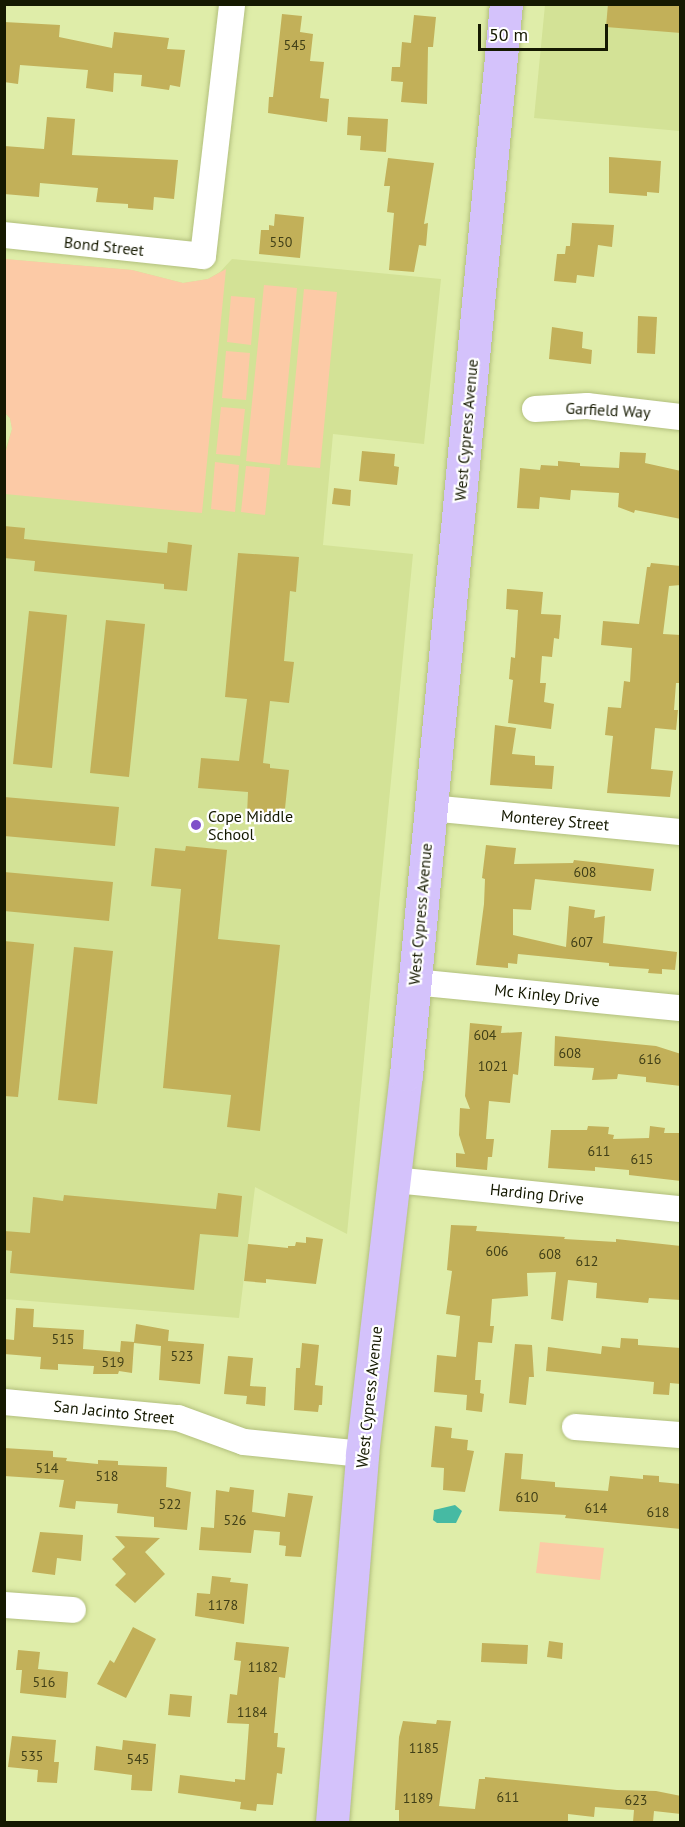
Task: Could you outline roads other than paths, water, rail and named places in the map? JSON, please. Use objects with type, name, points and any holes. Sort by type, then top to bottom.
[{"type":"main road","name":"West Cypress Avenue","points":[[332,1822],[362,1454],[394,1180],[414,982],[506,4]]},
{"type":"street","name":"Bond Street","points":[[4,236],[203,256],[232,4]]},
{"type":"street","name":"Garfield Way","points":[[535,409],[587,406],[681,417]]},
{"type":"street","name":"Monterey Street","points":[[430,808],[681,832]]},
{"type":"street","name":"Mc Kinley Drive","points":[[414,982],[681,1008]]},
{"type":"street","name":"Harding Drive","points":[[394,1180],[681,1209]]},
{"type":"street","name":"San Jacinto Street","points":[[4,1402],[177,1418],[244,1442],[362,1454]]},
{"type":"street","points":[[575,1427],[681,1435]]},
{"type":"street","points":[[4,1605],[73,1610]]},
{"type":"water","points":[[455,1505],[462,1511],[456,1523],[437,1523],[433,1520],[434,1510]]},
{"type":"place","name":"Cope Middle School","points":[[196,825]]}]
